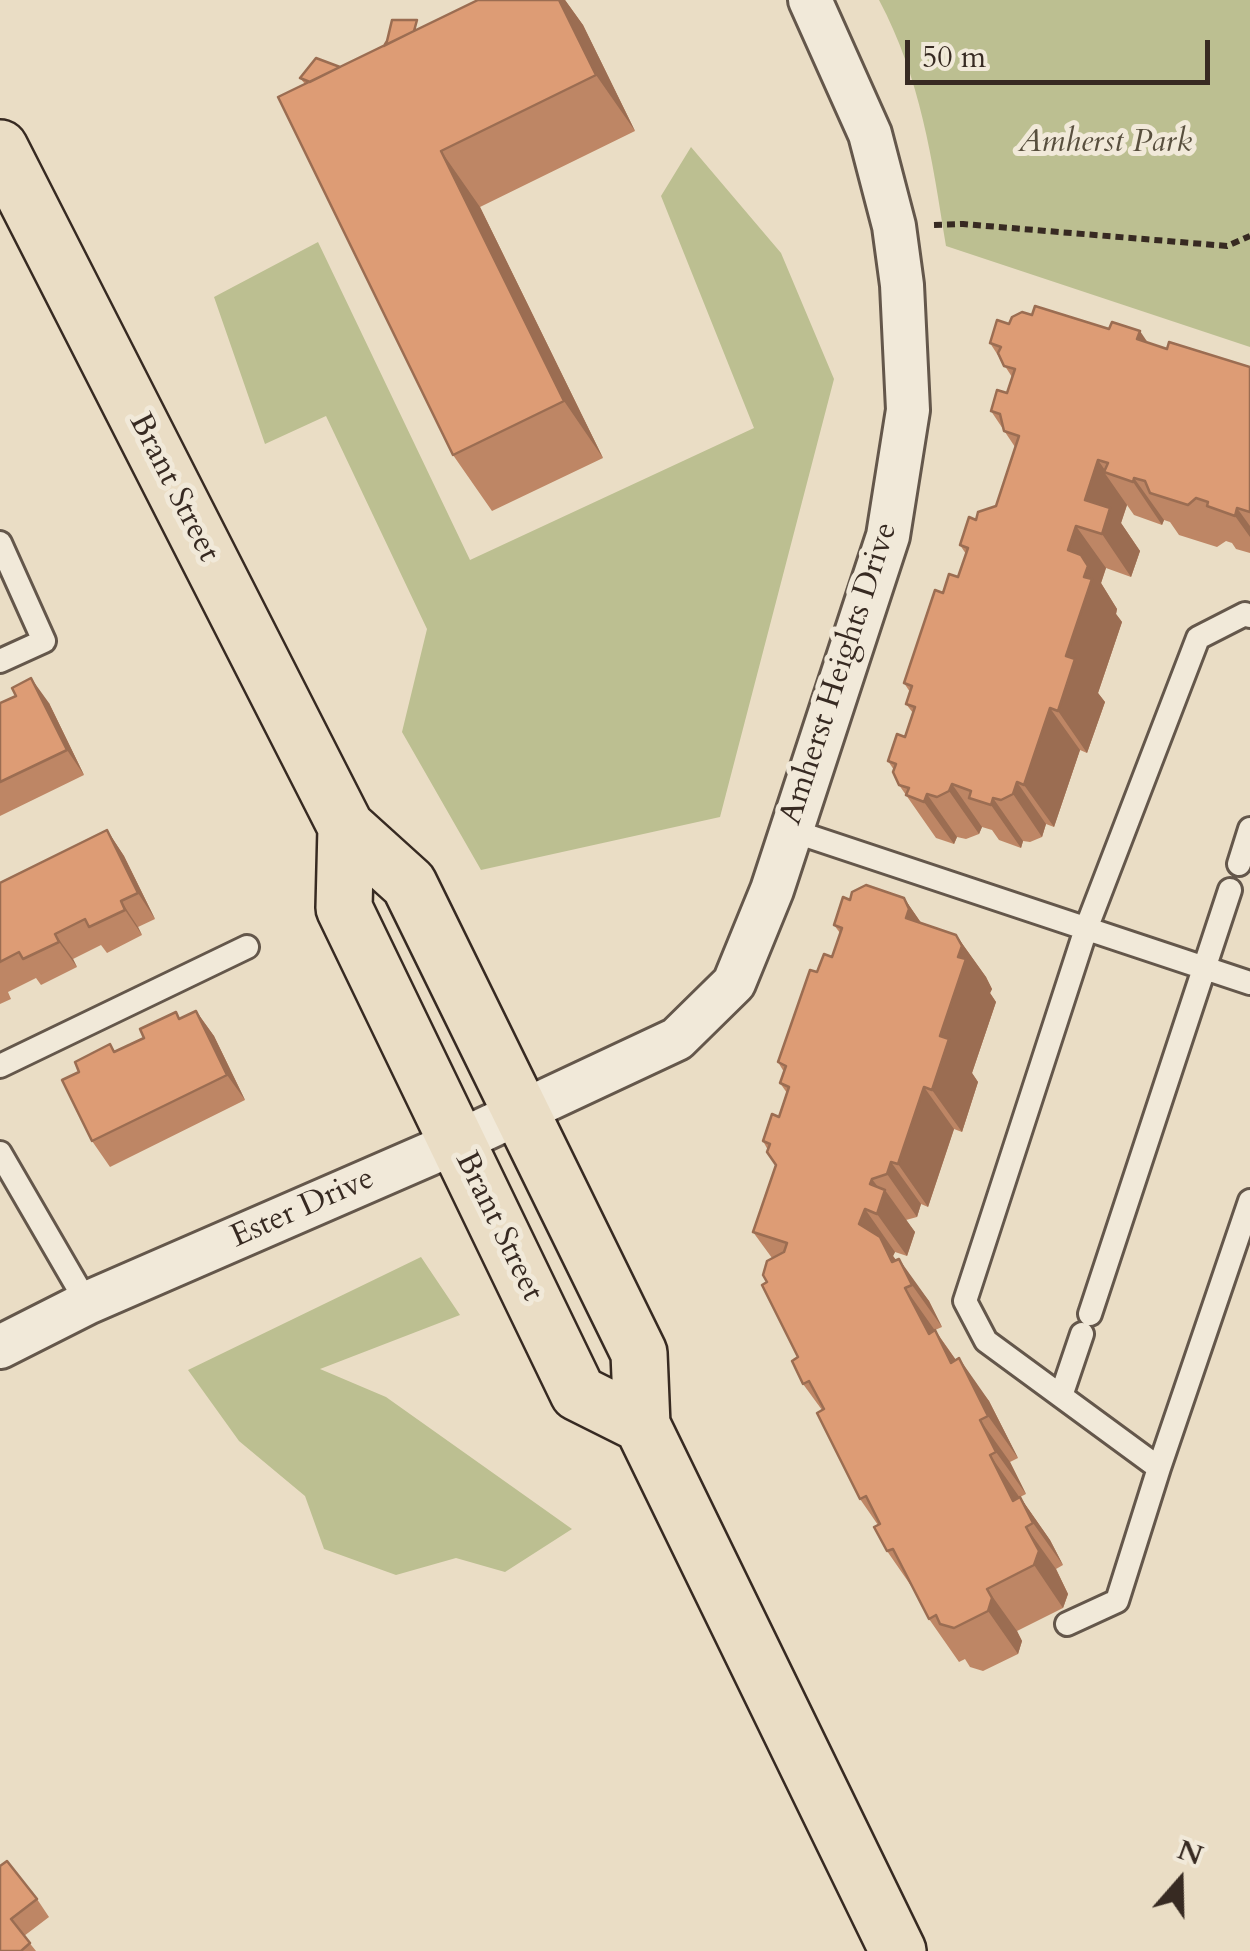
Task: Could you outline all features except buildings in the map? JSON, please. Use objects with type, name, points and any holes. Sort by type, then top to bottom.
[{"type":"main road","name":"Brant Street","points":[[0,148],[346,827],[409,884],[639,1353],[642,1425],[898,1951]]},
{"type":"main road","name":"Brant Street","points":[[346,827],[344,908],[578,1393],[642,1425]]},
{"type":"street","name":"Amherst Heights Drive","points":[[519,1113],[677,1039],[734,982],[772,890],[888,536],[908,410],[902,285],[894,226],[870,134],[810,0]]},
{"type":"street","name":"Ester Drive","points":[[0,1347],[87,1303],[519,1113]]},
{"type":"lane","points":[[0,543],[44,641],[0,661]]},
{"type":"lane","points":[[1160,1468],[986,1341],[965,1301],[1086,929],[1198,638],[1244,614],[1250,616]]},
{"type":"lane","points":[[1239,864],[1250,829]]},
{"type":"lane","points":[[790,830],[1250,984]]},
{"type":"lane","points":[[1061,1396],[1230,890]]},
{"type":"lane","points":[[0,1066],[247,947]]},
{"type":"lane","points":[[0,1153],[87,1303]]},
{"type":"lane","points":[[1067,1624],[1117,1601],[1250,1201]]},
{"type":"path","points":[[894,226],[963,224],[1227,246],[1250,236]]},
{"type":"green space","name":"Amherst Park","points":[[879,0],[1250,0],[1250,347],[946,246],[915,90]]},
{"type":"green space","points":[[691,147],[781,253],[834,379],[720,817],[481,870],[402,732],[427,629],[326,416],[265,444],[214,297],[318,242],[470,560],[754,428],[661,196]]},
{"type":"green space","points":[[421,1257],[460,1315],[320,1369],[386,1397],[572,1529],[505,1572],[456,1558],[396,1575],[324,1549],[305,1496],[239,1441],[188,1370]]}]
